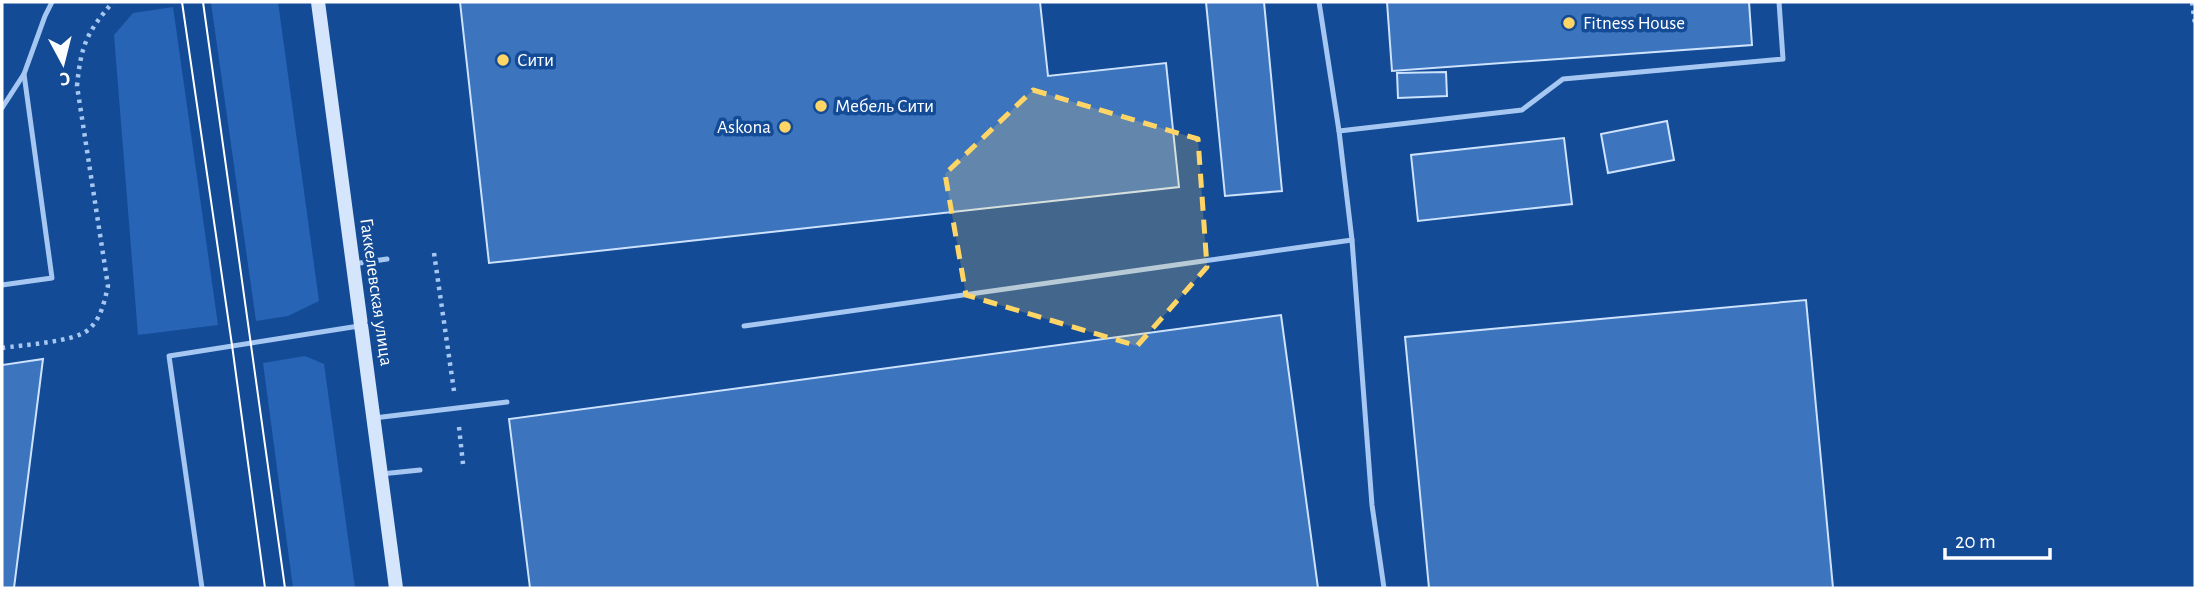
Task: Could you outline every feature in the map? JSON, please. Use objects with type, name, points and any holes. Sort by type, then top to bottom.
[{"type":"street","name":"Гаккелевская улица","points":[[318,2],[396,588]]},
{"type":"lane","points":[[2,108],[24,74],[52,2]]},
{"type":"lane","points":[[1319,2],[1352,240],[1372,505],[1384,588]]},
{"type":"lane","points":[[1339,131],[1522,110],[1563,79],[1783,59],[1779,2]]},
{"type":"lane","points":[[2,285],[52,278],[24,74]]},
{"type":"lane","points":[[744,326],[1352,240]]},
{"type":"lane","points":[[353,264],[387,259]]},
{"type":"lane","points":[[202,588],[169,356],[361,326]]},
{"type":"lane","points":[[373,418],[507,402]]},
{"type":"lane","points":[[381,474],[419,470]]},
{"type":"path","points":[[2,348],[61,340],[87,332],[103,310],[108,286],[76,86],[80,53],[95,23],[113,2]]},
{"type":"path","points":[[2192,2],[2195,24]]},
{"type":"path","points":[[434,253],[463,464]]},
{"type":"highlighted area","points":[[1033,90],[1198,139],[1207,267],[1137,346],[966,295],[945,174]]},
{"type":"shaded area","points":[[278,2],[319,301],[288,316],[256,321],[211,3]]},
{"type":"shaded area","points":[[173,7],[218,325],[138,335],[114,35],[133,13]]},
{"type":"shaded area","points":[[305,356],[324,364],[355,588],[293,588],[263,363]]},
{"type":"building","name":"Мебель Сити","points":[[460,2],[1040,2],[1048,76],[1166,63],[1179,187],[489,263]]},
{"type":"building","points":[[1206,2],[1264,2],[1282,191],[1225,196]]},
{"type":"building","name":"Fitness House","points":[[1387,2],[1749,2],[1752,45],[1392,71]]},
{"type":"building","points":[[1446,72],[1447,96],[1398,98],[1397,73]]},
{"type":"building","points":[[1667,121],[1674,160],[1608,173],[1601,134]]},
{"type":"building","points":[[1564,138],[1572,204],[1418,221],[1411,155]]},
{"type":"building","points":[[1806,300],[1833,588],[1429,588],[1405,337]]},
{"type":"building","points":[[1281,315],[1318,588],[530,588],[509,419]]},
{"type":"building","points":[[43,359],[14,588],[2,588],[2,365]]},
{"type":"tram line","points":[[182,2],[265,588]]},
{"type":"tram line","points":[[203,2],[285,588]]},
{"type":"place","name":"Fitness House","points":[[1569,23]]},
{"type":"place","name":"Сити","points":[[503,60]]},
{"type":"place","name":"Мебель Сити","points":[[821,106]]},
{"type":"place","name":"Askona","points":[[785,127]]}]
